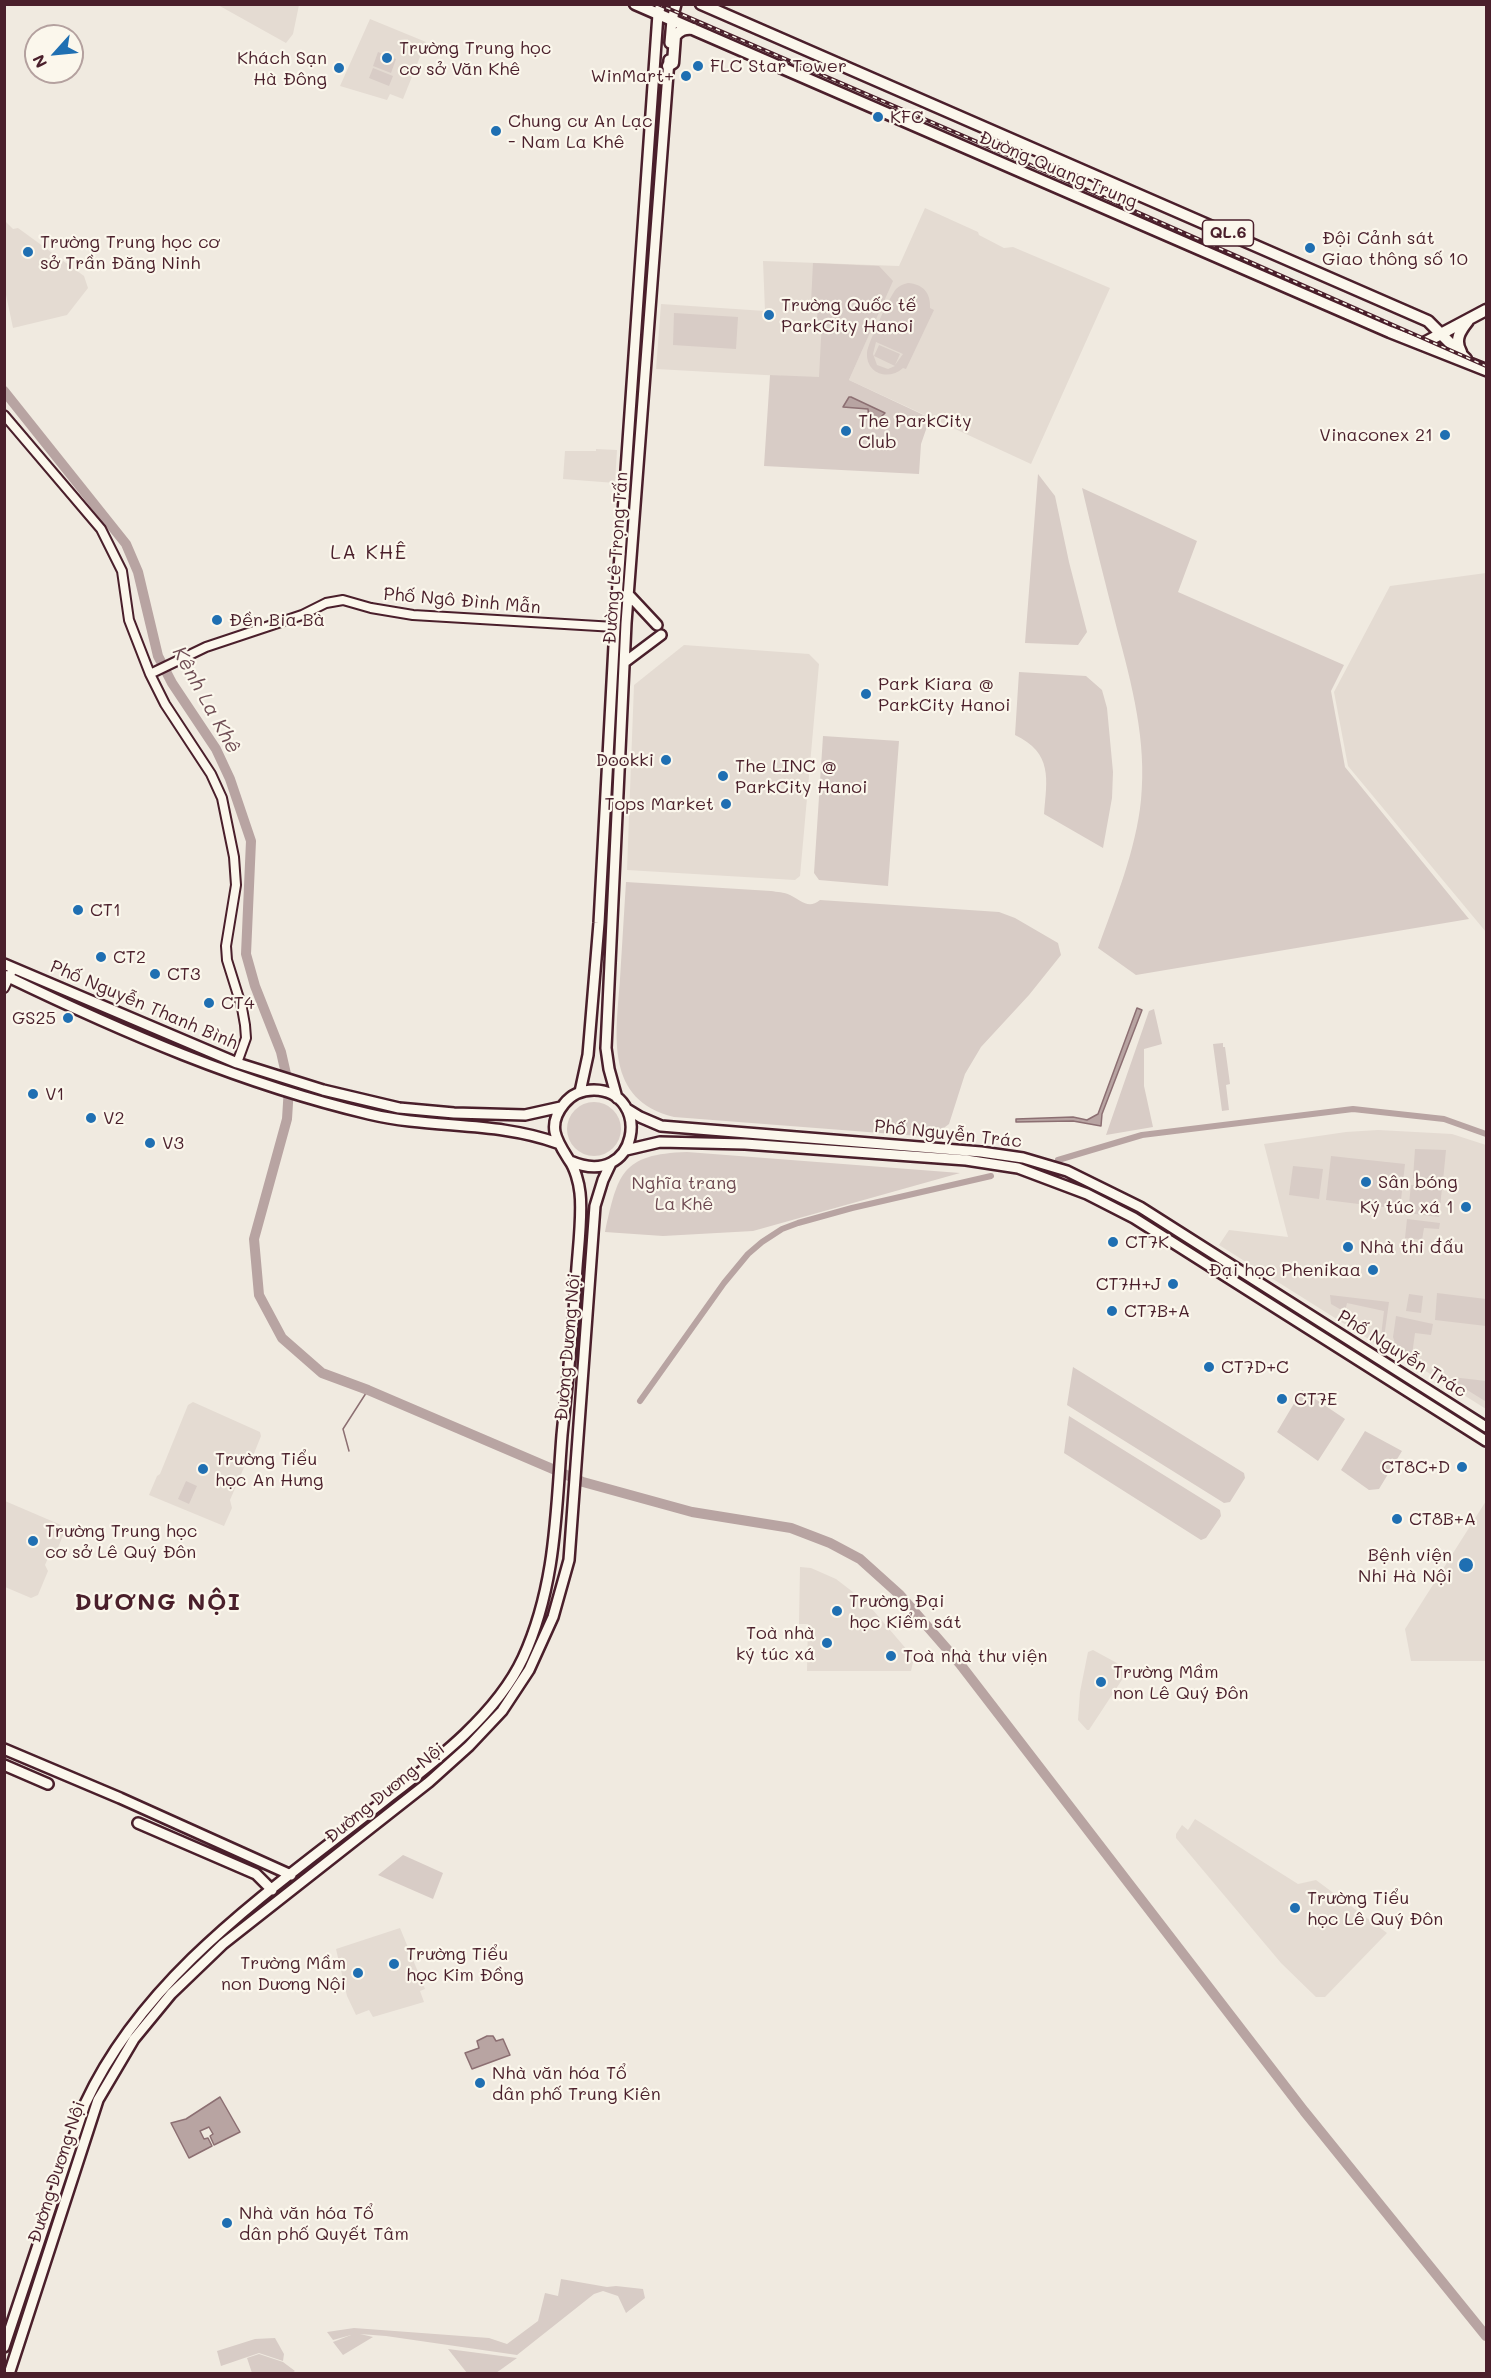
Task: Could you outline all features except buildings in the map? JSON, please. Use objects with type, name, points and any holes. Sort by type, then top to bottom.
[{"type":"highway","name":"Đường Quang Trung","points":[[635,4],[659,9],[671,25],[693,29],[1486,370]]},
{"type":"highway","name":"Đường Quang Trung","points":[[701,4],[1428,321],[1468,362]]},
{"type":"highway","points":[[668,66],[673,63],[675,36],[686,28],[693,29]]},
{"type":"highway","points":[[1422,344],[1486,310]]},
{"type":"highway","points":[[1428,321],[1452,323],[1472,317]]},
{"type":"highway","points":[[1468,362],[1458,346],[1458,341],[1462,329],[1472,317]]},
{"type":"main road","name":"Đường Lê Trọng Tấn","points":[[617,1098],[606,1048],[628,594],[671,25],[676,4]]},
{"type":"main road","name":"Đường Lê Trọng Tấn","points":[[580,1092],[588,1055],[599,923],[615,627],[659,9]]},
{"type":"main road","points":[[657,27],[671,25]]},
{"type":"main road","points":[[628,594],[657,625]]},
{"type":"main road","points":[[625,662],[661,635]]},
{"type":"main road","name":"Phố Nguyễn Thanh Bình","points":[[4,964],[237,1063],[316,1088],[399,1108],[454,1113],[525,1115],[561,1107]]},
{"type":"main road","name":"Phố Nguyễn Thanh Bình","points":[[7,977],[245,1080],[318,1102],[400,1120],[514,1130],[557,1143]]},
{"type":"main road","points":[[598,1090],[617,1098],[626,1108],[632,1130],[626,1150],[611,1163],[587,1167],[570,1161],[557,1143],[555,1128],[561,1107],[580,1092],[598,1090]]},
{"type":"main road","name":"Phố Nguyễn Trác","points":[[626,1108],[661,1126],[981,1152],[1023,1158],[1067,1171],[1140,1207],[1486,1427]]},
{"type":"main road","points":[[746,1133],[746,1144]]},
{"type":"main road","name":"Phố Nguyễn Trác","points":[[626,1150],[660,1142],[746,1144],[966,1160],[1018,1168],[1087,1194],[1134,1218],[1486,1441]]},
{"type":"main road","name":"Đường Dương Nội","points":[[4,2347],[93,2098],[116,2049],[147,2007],[178,1972],[215,1936],[421,1772],[468,1731],[501,1693],[521,1661],[537,1624],[553,1558],[575,1297],[580,1192],[570,1161]]},
{"type":"main road","name":"Đường Dương Nội","points":[[9,2373],[93,2098],[134,2039],[191,1973],[222,1944],[429,1782],[469,1746],[502,1711],[529,1670],[553,1617],[568,1560],[595,1206],[611,1163]]},
{"type":"main road","points":[[1272,1304],[1278,1296]]},
{"type":"main road","points":[[575,1297],[588,1297]]},
{"type":"main road","points":[[4,1749],[291,1875]]},
{"type":"main road","points":[[4,1765],[48,1784]]},
{"type":"main road","points":[[421,1772],[429,1782]]},
{"type":"main road","points":[[138,1823],[256,1874],[272,1890]]},
{"type":"main road","points":[[234,1864],[240,1852]]},
{"type":"street","points":[[4,415],[101,528],[122,571],[129,620],[165,704],[211,774],[226,809],[236,885],[227,953],[242,1008],[246,1038],[237,1063]]},
{"type":"street","name":"Phố Ngô Đình Mẫn","points":[[153,673],[206,647],[302,615],[326,603],[343,600],[370,608],[413,615],[615,627]]},
{"type":"street","points":[[4,988],[7,977],[14,968]]},
{"type":"shaded area","points":[[218,5],[299,5],[293,34],[286,43]]},
{"type":"shaded area","name":"Trường Trung học cơ sở Văn Khê","points":[[370,19],[426,42],[403,99],[390,94],[387,100],[340,86]]},
{"type":"shaded area","points":[[925,208],[978,232],[979,235],[1004,248],[1013,247],[1110,288],[1031,464],[849,380],[874,323],[819,378],[656,369],[661,304],[765,311],[763,261],[899,266]]},
{"type":"shaded area","name":"Trường Trung học cơ sở Trần Đăng Ninh","points":[[5,221],[13,229],[18,228],[84,276],[88,288],[67,315],[13,328],[5,290]]},
{"type":"shaded area","points":[[849,397],[885,413],[878,420],[869,419],[868,409],[843,407]]},
{"type":"shaded area","points":[[596,449],[617,450],[615,483],[563,479],[565,451],[596,451]]},
{"type":"shaded area","points":[[1486,573],[1486,932],[1348,766],[1334,692],[1390,586]]},
{"type":"shaded area","points":[[684,645],[809,654],[819,664],[800,876],[795,880],[627,870],[634,685]]},
{"type":"shaded area","points":[[1137,1008],[1142,1010],[1102,1114],[1101,1126],[1073,1121],[1016,1122],[1016,1119],[1073,1117],[1087,1120],[1098,1114]]},
{"type":"shaded area","name":"Đại học Phenikaa","points":[[1378,1130],[1452,1134],[1486,1145],[1486,1409],[1424,1370],[1370,1340],[1219,1245],[1229,1230],[1288,1237],[1264,1144],[1346,1132]]},
{"type":"shaded area","name":"Trường Tiểu học An Hưng","points":[[193,1402],[260,1432],[261,1436],[253,1456],[248,1458],[230,1500],[232,1508],[224,1526],[149,1495],[188,1405]]},
{"type":"shaded area","name":"Trường Trung học cơ sở Lê Quý Đôn","points":[[5,1501],[61,1525],[64,1533],[57,1550],[51,1551],[45,1565],[48,1571],[38,1595],[31,1598],[5,1587]]},
{"type":"shaded area","name":"Bệnh viện Nhi Hà Nội","points":[[1486,1501],[1486,1661],[1411,1661],[1405,1629]]},
{"type":"shaded area","name":"Trường Đại học Kiểm sát","points":[[800,1567],[811,1568],[836,1579],[866,1602],[914,1658],[911,1671],[807,1671],[808,1624],[799,1624]]},
{"type":"shaded area","name":"Trường Mầm non Lê Quý Đôn","points":[[1093,1650],[1126,1668],[1127,1672],[1087,1730],[1078,1720],[1080,1692],[1088,1652]]},
{"type":"shaded area","name":"Trường Tiểu học Lê Quý Đôn","points":[[1195,1819],[1298,1884],[1316,1880],[1387,1933],[1325,1997],[1316,1997],[1281,1963],[1176,1838],[1182,1825],[1188,1830]]},
{"type":"shaded area","points":[[400,1928],[425,1989],[420,1991],[424,2002],[373,2017],[369,2010],[356,2015],[347,1996],[336,1949]]},
{"type":"shaded area","points":[[493,2036],[496,2041],[503,2039],[510,2055],[472,2069],[465,2053],[479,2048],[477,2041]]},
{"type":"shaded area","points":[[220,2097],[240,2132],[214,2145],[210,2136],[213,2134],[209,2127],[200,2131],[204,2139],[208,2138],[212,2146],[189,2158],[171,2123],[186,2119]]},
{"type":"green space","points":[[378,52],[396,59],[391,73],[373,66]]},
{"type":"green space","points":[[373,68],[393,76],[389,86],[369,78]]},
{"type":"green space","name":"The ParkCity Club","points":[[813,263],[879,266],[893,281],[849,380],[930,418],[921,444],[919,474],[764,466],[770,375],[819,377],[822,320],[817,320],[818,304],[811,303]]},
{"type":"green space","points":[[908,283],[918,285],[925,290],[930,308],[934,310],[906,369],[885,375],[870,366],[868,348],[893,293],[898,287]],"holes":[[[876,342],[903,354],[895,365],[900,354],[879,345],[874,356],[895,366],[888,369],[877,365],[873,354]]]},
{"type":"green space","points":[[674,313],[738,317],[736,349],[673,345]]},
{"type":"green space","points":[[1038,474],[1055,496],[1087,632],[1078,645],[1025,643]]},
{"type":"green space","points":[[1082,488],[1197,541],[1178,592],[1344,665],[1331,691],[1345,767],[1469,919],[1136,975],[1098,948],[1135,838],[1141,800],[1142,756],[1133,692]]},
{"type":"green space","points":[[1019,672],[1086,676],[1102,690],[1107,708],[1113,772],[1112,798],[1103,848],[1044,814],[1046,778],[1042,759],[1027,742],[1015,735]]},
{"type":"green space","points":[[823,736],[899,741],[888,886],[819,880],[814,873]]},
{"type":"green space","points":[[626,882],[771,891],[788,894],[808,904],[820,900],[999,912],[1015,918],[1058,943],[1061,955],[1029,995],[981,1047],[965,1074],[949,1124],[932,1137],[674,1117],[651,1108],[635,1096],[625,1081],[619,1063],[617,1022]]},
{"type":"green space","points":[[1154,1009],[1162,1044],[1144,1049],[1144,1086],[1153,1127],[1106,1135],[1149,1011]]},
{"type":"green space","points":[[1223,1043],[1230,1084],[1226,1085],[1229,1110],[1222,1111],[1213,1044]]},
{"type":"green space","points":[[594,1102],[613,1110],[621,1129],[613,1148],[594,1156],[575,1148],[567,1129],[575,1110]]},
{"type":"green space","points":[[1415,1149],[1446,1150],[1443,1181],[1413,1178]]},
{"type":"green space","name":"Nghĩa trang La Khê","points":[[687,1152],[960,1173],[753,1231],[663,1236],[605,1232],[614,1195],[626,1171],[635,1163],[648,1157]]},
{"type":"green space","name":"Sân bóng","points":[[1331,1156],[1405,1164],[1400,1209],[1326,1200]]},
{"type":"green space","points":[[1293,1166],[1323,1169],[1319,1199],[1289,1195]]},
{"type":"green space","points":[[1411,1185],[1442,1188],[1439,1217],[1408,1213]]},
{"type":"green space","points":[[1407,1219],[1440,1223],[1439,1229],[1424,1228],[1422,1240],[1405,1238]]},
{"type":"green space","points":[[1437,1293],[1486,1299],[1486,1326],[1435,1320]]},
{"type":"green space","points":[[1409,1294],[1423,1296],[1421,1313],[1406,1311]]},
{"type":"green space","points":[[1330,1295],[1389,1302],[1384,1338],[1381,1336],[1384,1311],[1347,1303],[1345,1312],[1331,1304]]},
{"type":"green space","points":[[1396,1316],[1433,1324],[1431,1335],[1415,1333],[1412,1355],[1396,1346],[1393,1337]]},
{"type":"green space","points":[[1073,1367],[1244,1473],[1245,1478],[1230,1502],[1224,1503],[1067,1405]]},
{"type":"green space","points":[[1452,1377],[1486,1381],[1485,1401],[1451,1380]]},
{"type":"green space","points":[[1302,1390],[1345,1419],[1318,1461],[1277,1432]]},
{"type":"green space","points":[[1069,1416],[1220,1510],[1221,1516],[1206,1538],[1201,1540],[1064,1453]]},
{"type":"green space","points":[[1365,1431],[1402,1451],[1379,1489],[1369,1490],[1341,1470]]},
{"type":"green space","points":[[186,1481],[197,1486],[189,1504],[178,1499]]},
{"type":"green space","points":[[403,1855],[443,1873],[433,1899],[378,1875]]},
{"type":"green space","points":[[561,2279],[607,2287],[643,2289],[645,2298],[626,2313],[618,2296],[603,2291],[594,2294],[517,2355],[360,2334],[373,2337],[343,2355],[333,2342],[351,2335],[333,2340],[327,2332],[354,2328],[489,2338],[507,2344],[538,2321],[545,2293],[558,2296]]},
{"type":"green space","points":[[275,2338],[284,2354],[283,2361],[259,2353],[221,2366],[217,2351],[255,2339]]},
{"type":"green space","points":[[448,2349],[517,2358],[496,2373],[467,2373]]},
{"type":"green space","points":[[259,2354],[283,2362],[295,2371],[292,2373],[252,2373],[247,2358]]},
{"type":"waterway","name":"Kênh La Khê","points":[[4,391],[126,544],[138,572],[158,656],[172,683],[216,749],[230,779],[251,841],[246,954],[255,986],[281,1052],[289,1087],[287,1119],[254,1239],[259,1295],[282,1338],[322,1373],[368,1390],[583,1482],[692,1512],[791,1528],[830,1543],[860,1559],[900,1595],[960,1664],[1304,2111],[1486,2336]]},
{"type":"waterway","points":[[1058,1160],[1142,1135],[1353,1109],[1444,1119],[1486,1134]]},
{"type":"waterway","points":[[640,1401],[724,1283],[748,1254],[782,1229],[852,1208],[991,1176]]},
{"type":"waterway","points":[[349,1451],[343,1429],[368,1390]]},
{"type":"railway","points":[[658,4],[1486,366]]},
{"type":"place","name":"Trường Trung học cơ sở Văn Khê","points":[[387,58]]},
{"type":"place","name":"FLC Star Tower","points":[[698,66]]},
{"type":"place","name":"Khách Sạn Hà Đông","points":[[339,68]]},
{"type":"place","name":"WinMart+","points":[[686,76]]},
{"type":"place","name":"KFC","points":[[878,117]]},
{"type":"place","name":"Chung cư An Lạc - Nam La Khê","points":[[496,131]]},
{"type":"place","name":"Đội Cảnh sát Giao thông số 10","points":[[1310,248]]},
{"type":"place","name":"Trường Trung học cơ sở Trần Đăng Ninh","points":[[28,252]]},
{"type":"place","name":"Trường Quốc tế ParkCity Hanoi","points":[[769,315]]},
{"type":"place","name":"The ParkCity Club","points":[[846,431]]},
{"type":"place","name":"Vinaconex 21","points":[[1445,435]]},
{"type":"place","name":"Đền Bia Bà","points":[[217,620]]},
{"type":"place","name":"Park Kiara @ ParkCity Hanoi","points":[[866,694]]},
{"type":"place","name":"Dookki","points":[[666,760]]},
{"type":"place","name":"The LINC @ ParkCity Hanoi","points":[[723,776]]},
{"type":"place","name":"Tops Market","points":[[726,804]]},
{"type":"place","name":"CT1","points":[[78,910]]},
{"type":"place","name":"CT2","points":[[101,957]]},
{"type":"place","name":"CT3","points":[[155,974]]},
{"type":"place","name":"CT4","points":[[209,1003]]},
{"type":"place","name":"GS25","points":[[68,1018]]},
{"type":"place","name":"V1","points":[[33,1094]]},
{"type":"place","name":"V2","points":[[91,1118]]},
{"type":"place","name":"V3","points":[[150,1143]]},
{"type":"place","name":"Sân bóng","points":[[1366,1182]]},
{"type":"place","name":"Ký túc xá 1","points":[[1466,1207]]},
{"type":"place","name":"CT7K","points":[[1113,1242]]},
{"type":"place","name":"Nhà thi đấu","points":[[1348,1247]]},
{"type":"place","name":"Đại học Phenikaa","points":[[1373,1270]]},
{"type":"place","name":"CT7H+J","points":[[1173,1284]]},
{"type":"place","name":"CT7B+A","points":[[1112,1311]]},
{"type":"place","name":"CT7D+C","points":[[1209,1367]]},
{"type":"place","name":"CT7E","points":[[1282,1399]]},
{"type":"place","name":"CT8C+D","points":[[1462,1467]]},
{"type":"place","name":"Trường Tiểu học An Hưng","points":[[203,1469]]},
{"type":"place","name":"CT8B+A","points":[[1397,1519]]},
{"type":"place","name":"Trường Trung học cơ sở Lê Quý Đôn","points":[[33,1541]]},
{"type":"place","name":"Bệnh viện Nhi Hà Nội","points":[[1466,1565]]},
{"type":"place","name":"Trường Đại học Kiểm sát","points":[[837,1611]]},
{"type":"place","name":"Toà nhà ký túc xá","points":[[827,1643]]},
{"type":"place","name":"Toà nhà thư viện","points":[[891,1656]]},
{"type":"place","name":"Trường Mầm non Lê Quý Đôn","points":[[1101,1682]]},
{"type":"place","name":"Trường Tiểu học Lê Quý Đôn","points":[[1295,1908]]},
{"type":"place","name":"Trường Tiểu học Kim Đồng","points":[[394,1964]]},
{"type":"place","name":"Trường Mầm non Dương Nội","points":[[358,1973]]},
{"type":"place","name":"Nhà văn hóa Tổ dân phố Trung Kiên","points":[[480,2083]]},
{"type":"place","name":"Nhà văn hóa Tổ dân phố Quyết Tâm","points":[[227,2223]]},
{"type":"district","name":"LA KHÊ","points":[[369,553]]},
{"type":"district","name":"DƯƠNG NỘI","points":[[158,1603]]}]
